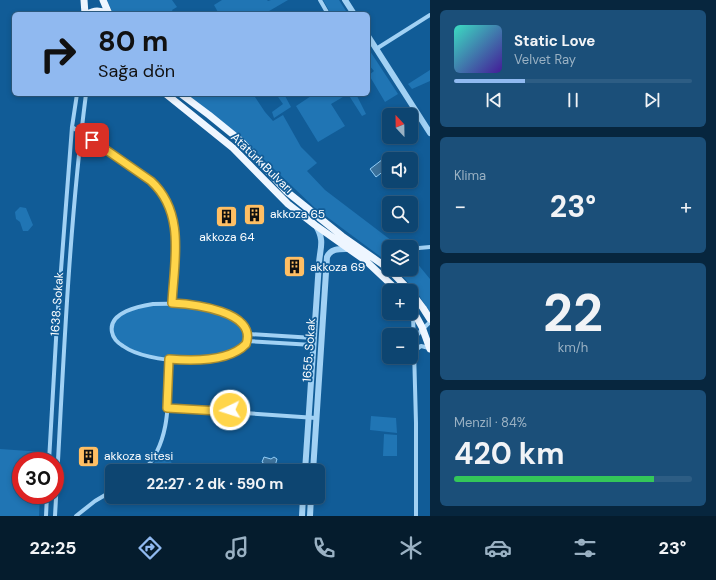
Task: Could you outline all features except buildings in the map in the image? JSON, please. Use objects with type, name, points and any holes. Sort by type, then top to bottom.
[{"type":"main road","points":[[84,0],[86,12]]},
{"type":"main road","points":[[103,0],[107,12]]},
{"type":"main road","points":[[91,12],[102,12]]},
{"type":"main road","name":"Atatürk Bulvarı","points":[[168,96],[233,148],[288,204],[375,268],[391,284]]},
{"type":"main road","name":"Atatürk Bulvarı","points":[[183,96],[229,131],[286,191],[342,236],[382,264]]},
{"type":"main road","points":[[331,237],[337,235],[342,236]]},
{"type":"main road","name":"Atatürk Bulvarı","points":[[395,276],[403,284]]},
{"type":"main road","name":"Atatürk Bulvarı","points":[[418,302],[430,321]]},
{"type":"main road","points":[[418,320],[430,349]]},
{"type":"street","points":[[320,0],[327,12]]},
{"type":"street","points":[[346,0],[353,12]]},
{"type":"street","points":[[376,48],[430,15]]},
{"type":"street","points":[[370,39],[430,133]]},
{"type":"street","name":"1638. Sokak","points":[[50,452],[57,322],[72,127],[77,96]]},
{"type":"street","name":"1638. Sokak","points":[[56,516],[68,288],[81,132],[86,96]]},
{"type":"street","points":[[72,127],[151,181],[164,198],[173,217],[176,231],[172,303]]},
{"type":"street","points":[[315,225],[320,234],[322,245]]},
{"type":"street","points":[[322,245],[331,237]]},
{"type":"street","name":"1655. Sokak","points":[[313,464],[320,345],[316,340],[319,263],[322,245]]},
{"type":"street","points":[[419,248],[430,247]]},
{"type":"street","name":"1655. Sokak","points":[[305,464],[308,417],[327,255],[334,250],[350,249]]},
{"type":"street","points":[[172,303],[198,306],[220,311],[229,315],[240,323],[248,334],[246,344],[238,350],[221,356],[197,361],[143,355],[122,346],[114,338],[112,328],[114,321],[118,317],[131,309],[153,304],[172,303]]},
{"type":"street","points":[[418,335],[430,321]]},
{"type":"street","points":[[248,334],[316,340]]},
{"type":"street","points":[[247,341],[316,340]]},
{"type":"street","points":[[418,348],[421,346],[426,346],[430,349]]},
{"type":"street","points":[[149,464],[154,458],[161,444],[164,429],[167,408],[169,359]]},
{"type":"street","points":[[414,364],[416,516]]},
{"type":"street","points":[[219,411],[220,407],[225,404],[229,407],[230,412]]},
{"type":"street","points":[[167,408],[219,411],[225,416],[230,412],[316,418]]},
{"type":"street","points":[[76,516],[105,495]]},
{"type":"street","points":[[46,516],[47,504]]},
{"type":"street","points":[[302,516],[303,504]]},
{"type":"street","points":[[310,516],[311,504]]},
{"type":"shaded area","points":[[107,0],[172,0],[177,7],[172,10],[173,12],[112,12]]},
{"type":"shaded area","points":[[222,0],[288,0],[267,12],[218,12],[214,5]]},
{"type":"shaded area","points":[[323,0],[339,0],[347,12],[330,12]]},
{"type":"shaded area","points":[[370,51],[398,94],[385,102],[370,77],[370,74],[374,71],[370,66]]},
{"type":"shaded area","points":[[430,70],[430,81],[412,89],[408,84]]},
{"type":"shaded area","points":[[189,96],[254,96],[273,121],[283,115],[301,147],[317,163],[307,171],[325,190],[391,240],[382,240],[382,258],[315,208],[235,132]]},
{"type":"shaded area","points":[[277,96],[285,96],[291,107],[274,118],[272,112],[283,104]]},
{"type":"shaded area","points":[[311,96],[345,96],[331,104],[345,126],[318,142],[296,106]]},
{"type":"shaded area","points":[[349,96],[357,96],[366,114],[362,116]]},
{"type":"shaded area","points":[[382,160],[382,172],[376,177],[370,169]]},
{"type":"shaded area","points":[[20,207],[26,208],[33,225],[28,231],[23,231],[20,222],[16,219],[15,212]]},
{"type":"shaded area","points":[[418,264],[430,279],[430,313],[418,294],[418,284],[410,284],[402,276],[418,276]]},
{"type":"shaded area","points":[[172,303],[220,311],[247,330],[246,344],[228,354],[188,361],[143,355],[117,342],[112,328],[114,321],[131,309]]},
{"type":"shaded area","points":[[371,416],[396,418],[397,433],[370,430]]},
{"type":"shaded area","points":[[384,434],[397,435],[397,456],[383,456]]},
{"type":"shaded area","points":[[0,449],[43,452],[12,452],[12,504],[40,504],[39,516],[0,516]]},
{"type":"shaded area","points":[[162,451],[167,455],[172,464],[154,464]]},
{"type":"shaded area","points":[[264,457],[271,459],[274,457],[277,459],[276,464],[265,464],[262,462]]},
{"type":"place","name":"akkoza 65","points":[[254,214]]},
{"type":"place","name":"akkoza 64","points":[[227,216]]},
{"type":"place","name":"akkoza 69","points":[[294,267]]},
{"type":"place","name":"akkoza sitesi","points":[[88,456]]},
{"type":"route","points":[[92,140],[151,181],[164,198],[173,217],[176,231],[172,303],[210,308],[220,311],[229,315],[240,323],[248,334],[246,344],[243,347],[228,354],[197,361],[169,359],[167,408],[219,411],[225,416],[228,415],[230,410]]}]
